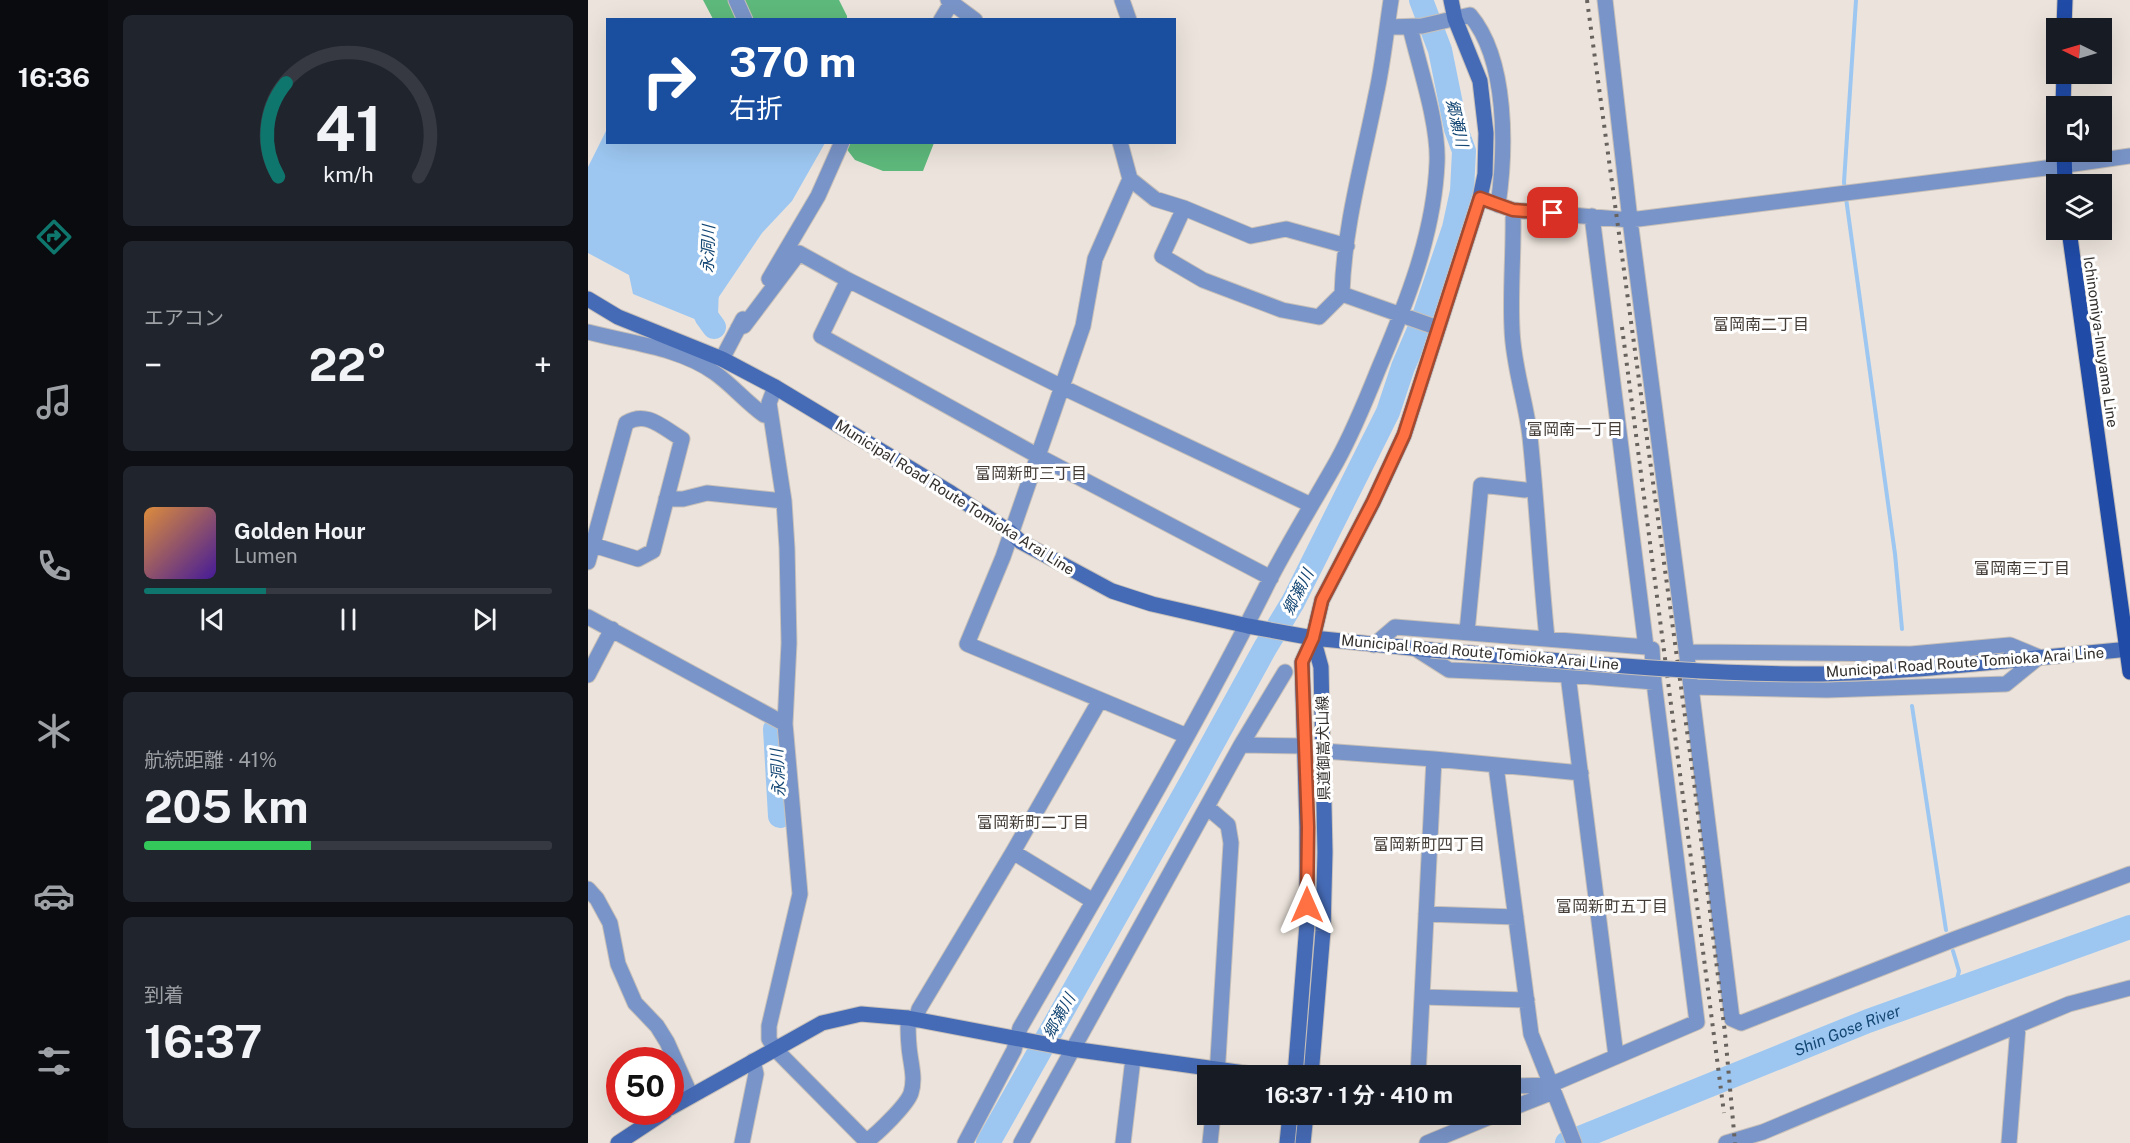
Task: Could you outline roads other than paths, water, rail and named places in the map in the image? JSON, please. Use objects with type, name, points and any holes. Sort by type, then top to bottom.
[{"type":"main road","points":[[2064,18],[2065,0]]},
{"type":"main road","name":"Ichinomiya-Inuyama Line","points":[[2070,240],[2130,672]]},
{"type":"street","points":[[736,0],[744,18]]},
{"type":"street","points":[[1122,0],[1128,18]]},
{"type":"street","points":[[1184,208],[1162,256],[1203,280],[1282,310],[1319,317],[1342,294],[1357,179],[1377,93],[1391,0]]},
{"type":"street","name":"県道御嵩犬山線","points":[[1296,1065],[1307,924],[1308,827],[1302,662],[1313,638],[1322,600],[1373,502],[1404,435],[1480,198],[1485,174],[1486,133],[1480,81],[1455,19],[1451,0]]},
{"type":"street","points":[[1605,0],[1630,220],[1687,652],[1732,1019],[1741,1023],[1955,939],[2130,874]]},
{"type":"street","points":[[942,18],[951,1],[972,18]]},
{"type":"street","points":[[1387,27],[1416,27],[1470,15],[1479,25],[1493,56],[1500,90],[1506,208],[1514,237],[1512,330],[1530,436],[1547,638]]},
{"type":"street","points":[[965,1143],[1014,1050],[1020,1028],[1187,736],[1248,626],[1271,578],[1338,459],[1402,314],[1423,246],[1434,199],[1437,160],[1434,125],[1416,27]]},
{"type":"street","points":[[722,359],[738,328],[818,196],[841,144]]},
{"type":"street","points":[[1121,144],[1130,179],[1155,199],[1184,208],[1251,236],[1286,229],[1347,246]]},
{"type":"street","points":[[2112,157],[2130,156]]},
{"type":"street","points":[[1480,198],[1506,208],[1630,220],[1844,193],[2046,161]]},
{"type":"street","points":[[1130,179],[1095,259],[1083,326],[1003,556],[967,644],[1187,736]]},
{"type":"street","points":[[1592,216],[1646,646]]},
{"type":"street","points":[[738,328],[744,326],[799,254],[1062,387],[1311,505]]},
{"type":"street","points":[[848,280],[821,336],[1038,456],[1271,578]]},
{"type":"street","points":[[1342,294],[1438,328]]},
{"type":"street","name":"Municipal Road Route Tomioka Arai Line","points":[[588,299],[618,317],[722,359],[775,387],[951,493],[1030,547],[1112,591],[1152,604],[1248,626],[1313,638],[1374,645],[1698,670],[1821,674],[1884,672],[2128,649]]},
{"type":"street","points":[[588,332],[654,347],[695,362],[714,372],[764,415],[770,414]]},
{"type":"street","points":[[775,387],[769,403],[784,501],[789,643],[785,724],[800,894],[769,1026],[769,1039],[775,1049],[867,1142],[906,1102],[911,1093],[913,1067],[909,1048],[912,1019],[1013,852],[1100,700]]},
{"type":"street","points":[[588,562],[626,423],[635,417],[647,418],[682,439],[653,551],[638,559],[594,545]]},
{"type":"street","points":[[1467,632],[1481,485],[1525,490]]},
{"type":"street","points":[[666,499],[683,499],[706,494],[784,501]]},
{"type":"street","points":[[588,617],[785,724]]},
{"type":"street","points":[[1374,645],[1395,627],[1646,646],[1652,649],[1654,682],[1697,1022],[1616,1056],[1521,1103]]},
{"type":"street","points":[[588,675],[612,629]]},
{"type":"street","name":"県道御嵩犬山線","points":[[1312,1065],[1323,931],[1325,852],[1321,667],[1313,638]]},
{"type":"street","points":[[1687,652],[1911,654],[2010,645],[2039,657],[2007,684],[1827,690],[1691,687]]},
{"type":"street","points":[[1423,649],[1449,670],[1568,675],[1654,682]]},
{"type":"street","points":[[1021,1143],[1241,745],[1285,672]]},
{"type":"street","points":[[1568,675],[1616,1056]]},
{"type":"street","points":[[1241,745],[1304,746]]},
{"type":"street","points":[[1323,751],[1581,773]]},
{"type":"street","points":[[1419,1065],[1434,759]]},
{"type":"street","points":[[1496,766],[1531,1034],[1574,1143]]},
{"type":"street","points":[[1207,807],[1228,825],[1231,843],[1217,1065]]},
{"type":"street","points":[[1013,852],[1093,901]]},
{"type":"street","points":[[588,889],[597,899],[610,923],[618,964],[635,1003],[657,1026],[667,1042],[691,1096]]},
{"type":"street","points":[[1426,914],[1515,916]]},
{"type":"street","points":[[1726,1143],[1763,1132],[2069,1004],[2130,987]]},
{"type":"street","points":[[1422,997],[1527,1000]]},
{"type":"street","points":[[684,1100],[822,1023],[861,1014],[912,1019],[1197,1070]]},
{"type":"street","points":[[2009,1143],[2018,1027]]},
{"type":"street","points":[[1123,1143],[1133,1059]]},
{"type":"street","points":[[742,1143],[756,1074],[753,1061]]},
{"type":"street","points":[[1521,1087],[1551,1088]]},
{"type":"street","points":[[618,1143],[645,1125]]},
{"type":"street","points":[[1210,1143],[1212,1125]]},
{"type":"street","points":[[1287,1143],[1289,1125]]},
{"type":"street","points":[[1303,1143],[1305,1125]]},
{"type":"street","points":[[1427,1143],[1470,1125]]},
{"type":"water","points":[[606,131],[606,144],[824,144],[792,201],[762,233],[706,316],[697,320],[633,294],[629,275],[588,253],[588,167]]},
{"type":"waterway","name":"郷瀬川","points":[[988,1143],[1265,648],[1293,602],[1388,412],[1403,367],[1421,325],[1454,228],[1462,191],[1464,151],[1456,129],[1440,50],[1421,0]]},
{"type":"waterway","points":[[1845,191],[1856,0]]},
{"type":"waterway","points":[[1846,198],[1895,554],[1902,629]]},
{"type":"waterway","name":"永洞川","points":[[707,285],[706,316],[714,327]]},
{"type":"waterway","points":[[1912,706],[1946,930]]},
{"type":"waterway","name":"永洞川","points":[[775,729],[780,816]]},
{"type":"waterway","name":"Shin Gose River","points":[[1567,1143],[1868,1021],[2130,927]]},
{"type":"waterway","points":[[1953,951],[1959,971],[1954,991]]},
{"type":"railway","points":[[1587,0],[1694,782],[1725,1033],[1735,1143]]},
{"type":"railway","points":[[1622,327],[1724,1113]]},
{"type":"district","name":"富岡南二丁目","points":[[1761,324]]},
{"type":"district","name":"富岡南一丁目","points":[[1575,429]]},
{"type":"district","name":"富岡新町三丁目","points":[[1031,473]]},
{"type":"district","name":"富岡南三丁目","points":[[2022,568]]},
{"type":"district","name":"富岡新町二丁目","points":[[1033,822]]},
{"type":"district","name":"富岡新町四丁目","points":[[1429,844]]},
{"type":"district","name":"富岡新町五丁目","points":[[1612,906]]}]
